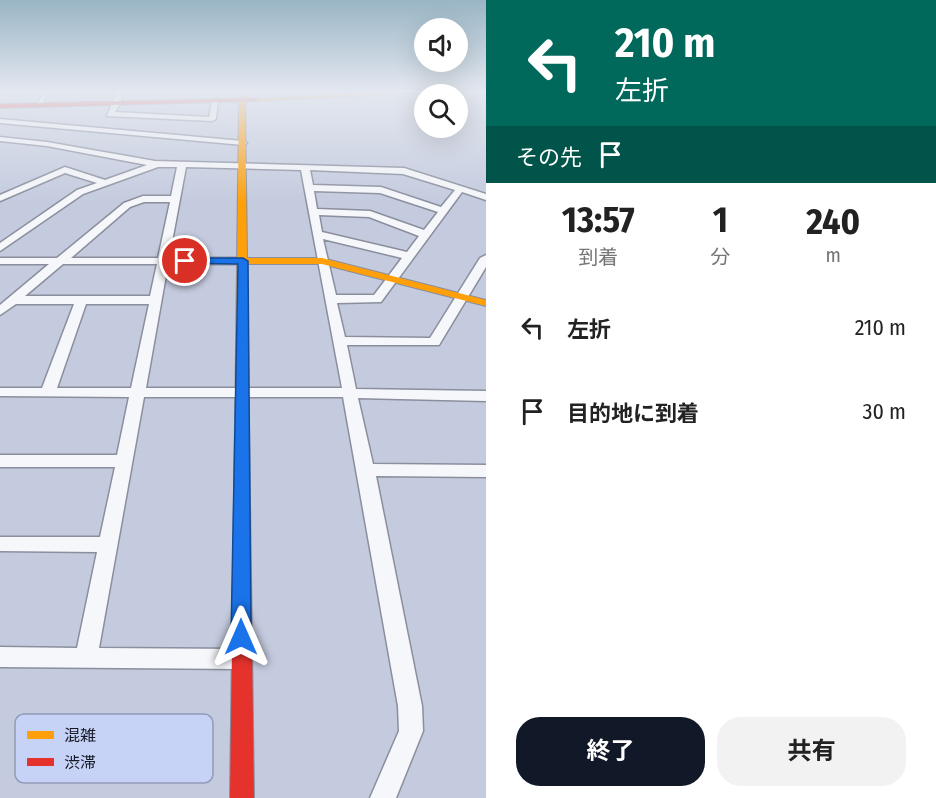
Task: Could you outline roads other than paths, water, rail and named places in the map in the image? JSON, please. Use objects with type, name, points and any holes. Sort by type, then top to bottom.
[{"type":"main road","points":[[241,128],[243,165],[242,798]]},
{"type":"main road","points":[[243,261],[322,261],[486,303]]},
{"type":"street","points":[[116,128],[240,136]]},
{"type":"street","points":[[180,128],[222,132]]},
{"type":"street","points":[[0,138],[47,144],[155,164],[404,171],[486,197]]},
{"type":"street","points":[[2,245],[80,192],[155,164]]},
{"type":"street","points":[[86,657],[182,164]]},
{"type":"street","points":[[305,167],[338,341],[366,470],[410,714],[411,731],[383,798]]},
{"type":"street","points":[[0,198],[65,170],[106,183]]},
{"type":"street","points":[[309,188],[381,190],[444,211]]},
{"type":"street","points":[[331,299],[377,299],[460,189]]},
{"type":"street","points":[[0,311],[128,205],[143,199],[175,199]]},
{"type":"street","points":[[313,212],[370,214],[425,234]]},
{"type":"street","points":[[317,234],[408,256]]},
{"type":"street","points":[[338,341],[434,342],[486,258]]},
{"type":"street","points":[[0,261],[243,261]]},
{"type":"street","points":[[13,300],[156,300]]},
{"type":"street","points":[[48,392],[81,300]]},
{"type":"street","points":[[0,392],[351,393],[486,396]]},
{"type":"street","points":[[0,461],[124,461]]},
{"type":"street","points":[[366,470],[486,471]]},
{"type":"street","points":[[0,544],[108,545]]},
{"type":"street","points":[[0,657],[241,659]]}]
